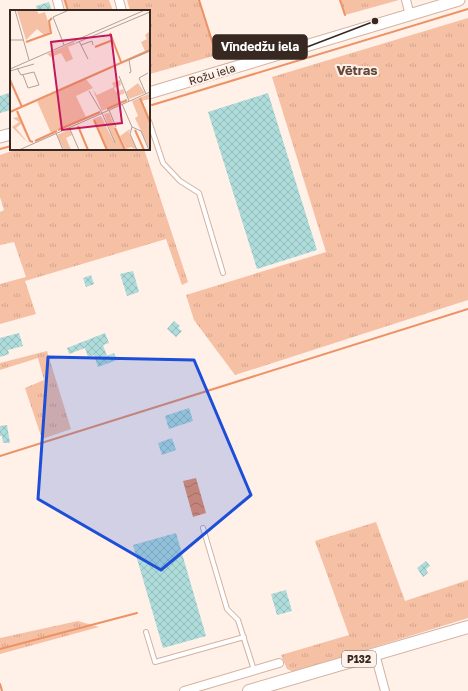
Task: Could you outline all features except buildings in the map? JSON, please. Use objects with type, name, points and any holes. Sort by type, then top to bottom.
[{"type":"main road","name":"P132","points":[[249,691],[468,627]]},
{"type":"street","points":[[57,0],[60,10]]},
{"type":"street","points":[[119,0],[122,10]]},
{"type":"street","points":[[406,0],[410,15]]},
{"type":"street","name":"Rožu iela","points":[[150,92],[459,0]]},
{"type":"street","points":[[0,137],[10,134]]},
{"type":"street","points":[[375,654],[385,691]]},
{"type":"street","points":[[184,691],[279,663]]},
{"type":"lane","points":[[150,124],[163,163],[180,180],[199,193],[223,273]]},
{"type":"lane","points":[[204,528],[227,609],[238,620],[254,670]]},
{"type":"lane","points":[[146,632],[155,662],[244,637]]},
{"type":"highlighted area","points":[[48,357],[194,360],[251,495],[161,570],[38,499]]},
{"type":"green space","points":[[63,0],[109,0],[113,10],[67,10]]},
{"type":"green space","points":[[127,0],[199,0],[217,55],[150,74],[150,10],[130,10]]},
{"type":"green space","points":[[340,0],[399,0],[345,15]]},
{"type":"green space","points":[[468,18],[468,300],[235,375],[194,320],[186,295],[326,252],[272,77]]},
{"type":"green space","points":[[15,150],[144,150],[188,282],[182,285],[166,239],[25,281],[36,314],[0,324],[0,284],[26,277],[14,242],[0,245],[0,212],[4,210],[0,197],[0,155]]},
{"type":"green space","points":[[47,351],[71,429],[42,439],[25,388],[44,380],[38,358],[0,370],[0,363]]},
{"type":"green space","points":[[376,522],[405,601],[468,580],[468,618],[294,672],[287,669],[281,655],[349,635],[315,541]]},
{"type":"green space","points":[[78,621],[99,627],[0,654],[0,638]]},
{"type":"water","points":[[196,478],[206,513],[193,517],[183,481]]},
{"type":"waterway","points":[[65,0],[68,10]]},
{"type":"waterway","points":[[199,0],[213,44]]},
{"type":"waterway","points":[[340,0],[345,15]]},
{"type":"waterway","points":[[152,105],[468,9]]},
{"type":"waterway","points":[[0,149],[10,146]]},
{"type":"waterway","points":[[0,456],[468,309]]},
{"type":"waterway","points":[[0,649],[137,613]]},
{"type":"waterway","points":[[0,684],[2,691]]},
{"type":"place","name":"Vīndedžu iela","points":[[375,21]]},
{"type":"district","name":"Vētras","points":[[357,70]]}]
